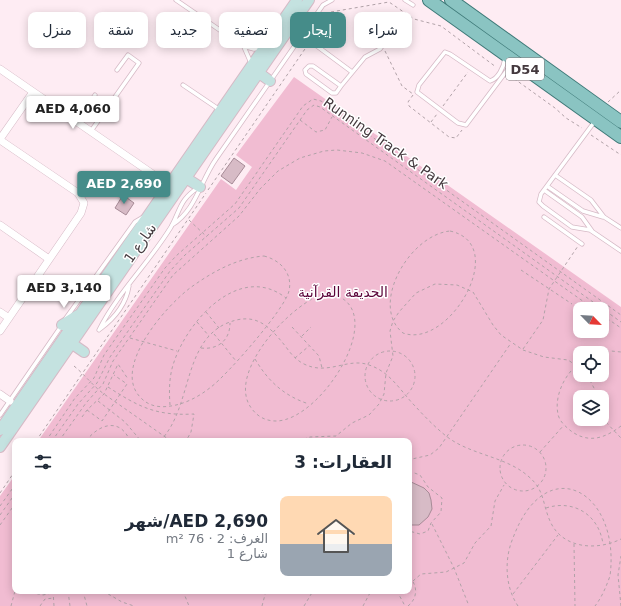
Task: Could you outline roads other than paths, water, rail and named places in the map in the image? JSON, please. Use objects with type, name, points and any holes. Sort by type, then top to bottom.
[{"type":"main road","name":"D54","points":[[429,0],[621,137]]},
{"type":"main road","name":"D54","points":[[451,0],[621,122]]},
{"type":"main road","points":[[489,43],[509,51],[592,110],[601,108]]},
{"type":"main road","points":[[609,129],[614,125],[621,128]]},
{"type":"street","name":"شارع 1","points":[[0,430],[221,111],[309,0]]},
{"type":"street","name":"شارع 1","points":[[282,23],[296,2]]},
{"type":"street","name":"شارع 1","points":[[0,447],[186,178],[255,70],[265,48]]},
{"type":"street","points":[[0,68],[156,177],[163,193]]},
{"type":"street","points":[[255,70],[270,81]]},
{"type":"street","points":[[0,331],[83,210],[83,199],[78,193],[0,140],[33,92]]},
{"type":"street","points":[[156,177],[175,177]]},
{"type":"street","points":[[186,178],[200,187]]},
{"type":"street","points":[[0,225],[49,259]]},
{"type":"street","points":[[0,312],[9,318]]},
{"type":"street","points":[[62,325],[70,318],[80,314]]},
{"type":"street","points":[[71,343],[84,352]]},
{"type":"street","points":[[0,394],[10,401]]},
{"type":"lane","points":[[176,0],[219,30]]},
{"type":"lane","points":[[318,12],[323,5],[332,0]]},
{"type":"lane","points":[[407,1],[412,6]]},
{"type":"lane","points":[[244,48],[255,70]]},
{"type":"lane","points":[[172,225],[184,216],[194,202],[200,187],[216,159],[293,48]]},
{"type":"lane","points":[[319,48],[352,72]]},
{"type":"lane","points":[[341,86],[314,66],[309,66],[305,70],[306,74],[332,93],[336,93],[367,55],[378,51],[381,48]]},
{"type":"lane","points":[[504,54],[505,62],[501,70],[494,80],[490,81],[445,52],[417,90],[419,95],[460,124],[466,124],[505,73],[512,67],[520,65]]},
{"type":"lane","points":[[91,132],[139,63],[128,55],[117,70]]},
{"type":"lane","points":[[183,84],[221,111]]},
{"type":"lane","points":[[78,122],[95,95]]},
{"type":"lane","points":[[593,232],[572,227],[541,204],[540,196],[596,120]]},
{"type":"lane","points":[[555,175],[591,200],[604,217]]},
{"type":"lane","points":[[130,285],[126,299],[119,311],[99,330],[116,301],[130,285],[172,225],[180,206],[187,197],[200,187]]},
{"type":"lane","points":[[546,188],[583,211],[604,217],[621,228]]},
{"type":"lane","points":[[546,188],[582,217],[593,232],[621,251]]},
{"type":"lane","points":[[0,415],[134,222],[149,214]]},
{"type":"lane","points":[[544,217],[581,243]]},
{"type":"lane","points":[[568,233],[572,227]]},
{"type":"park label","name":"الحديقة القرآنية","points":[[343,292]]}]
